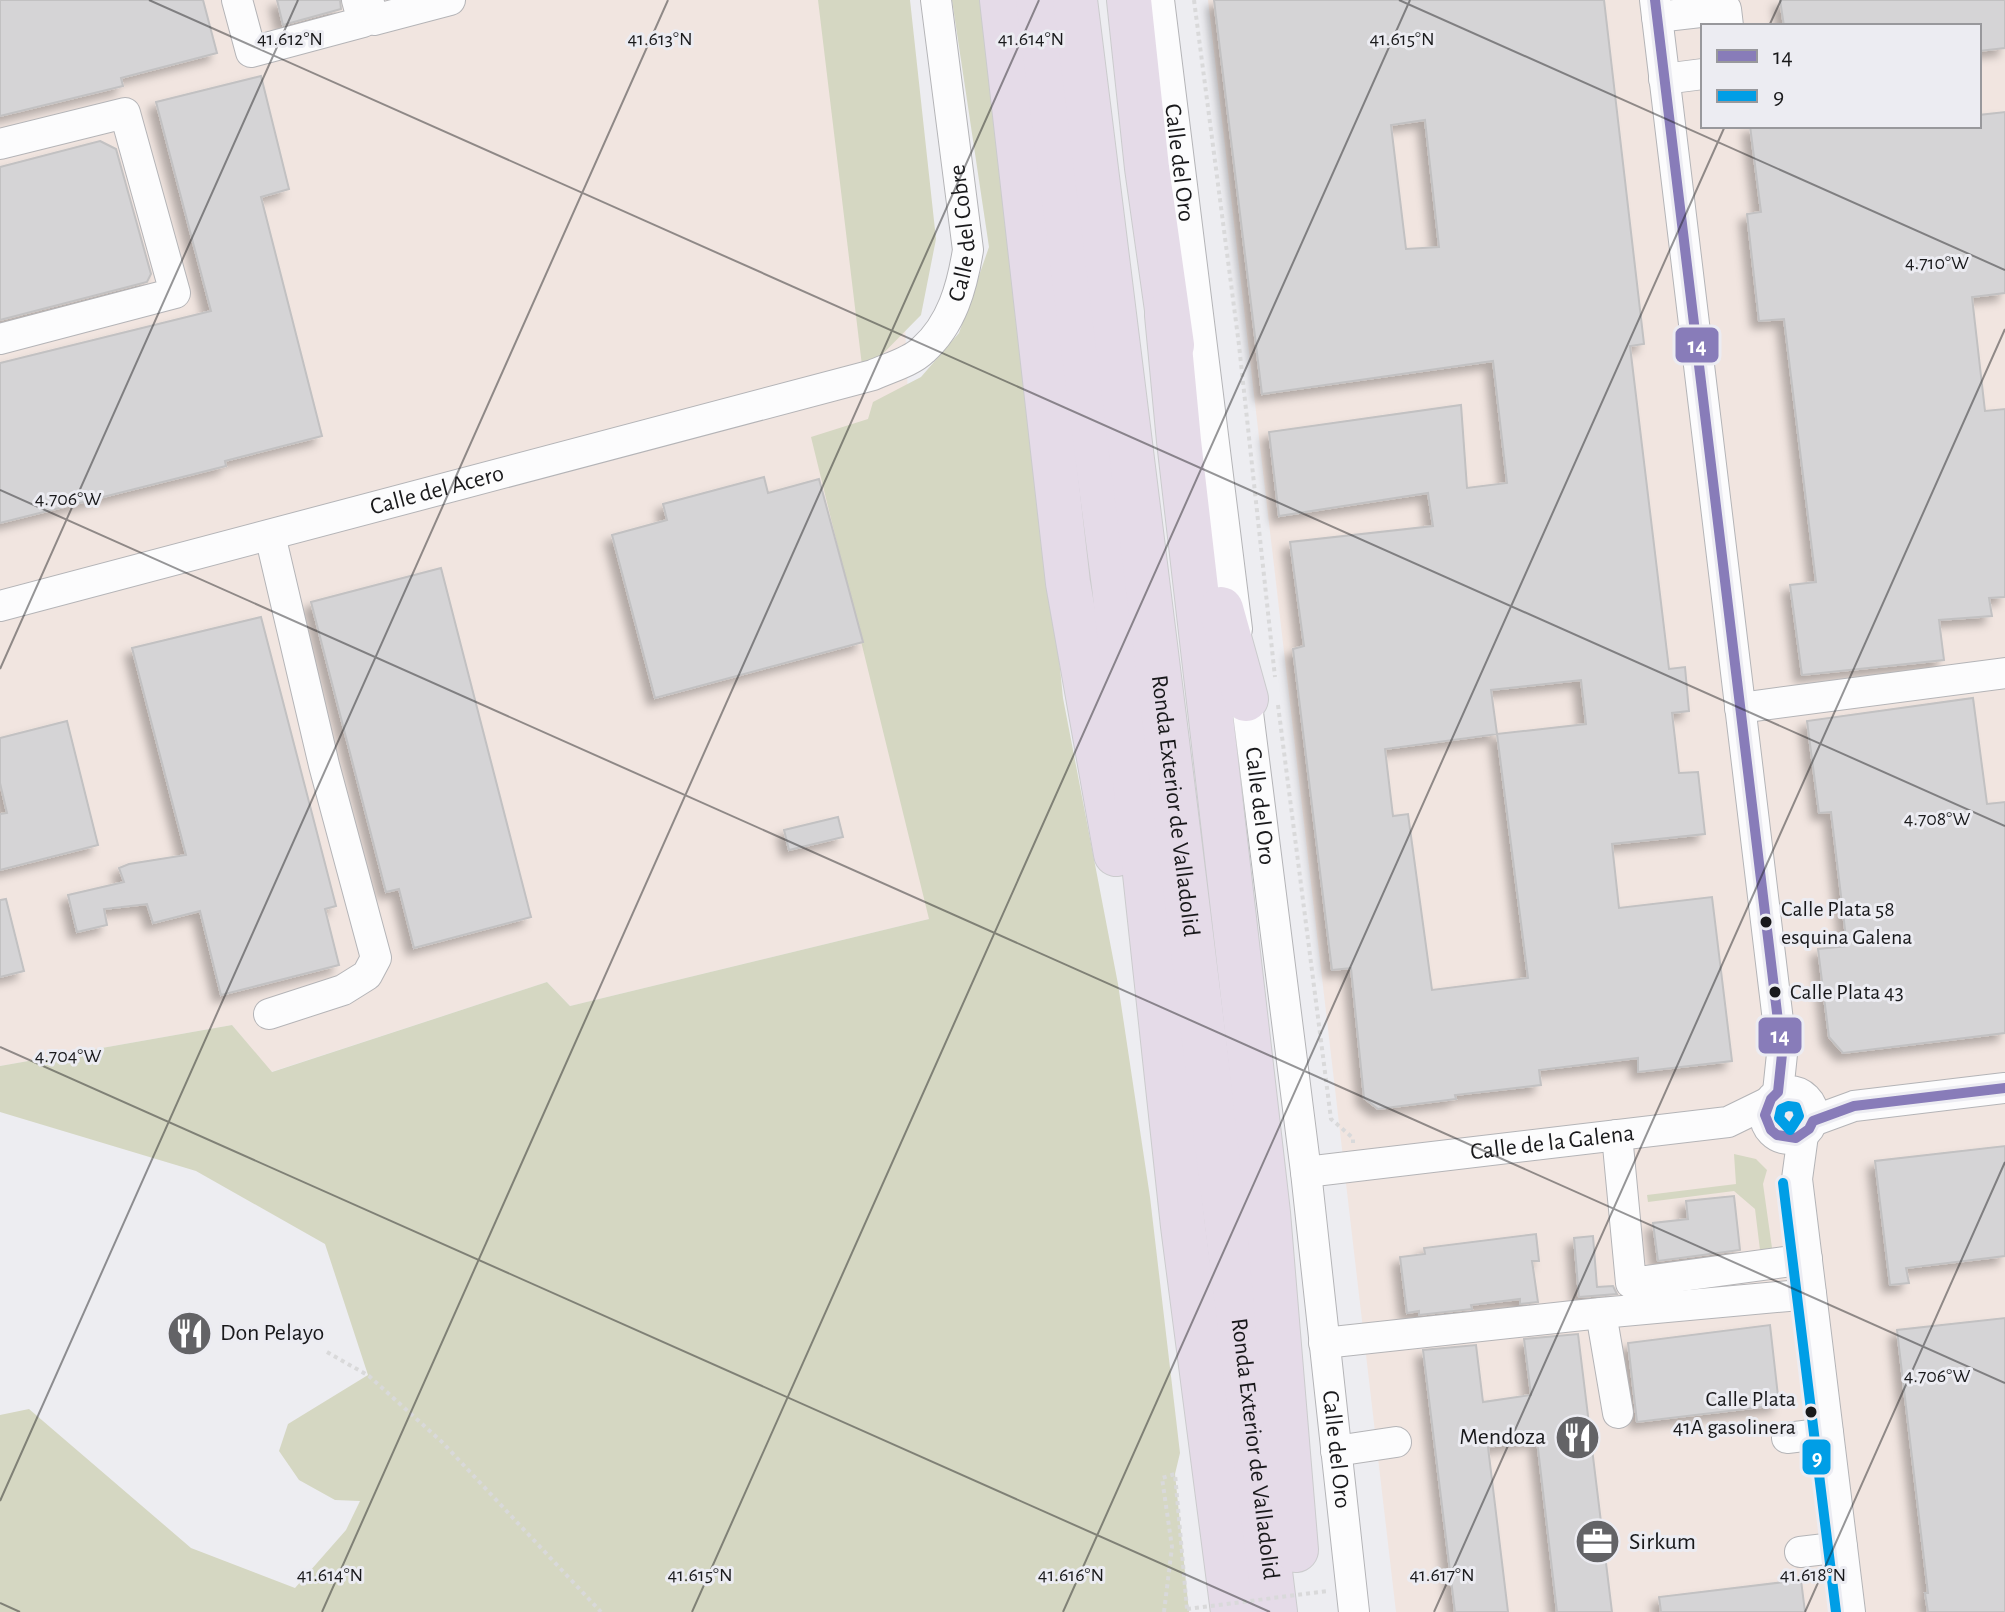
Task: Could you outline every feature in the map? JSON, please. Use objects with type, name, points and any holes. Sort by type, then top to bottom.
[{"type":"highway","points":[[1002,0],[1068,583],[1183,1226]]},
{"type":"highway","name":"Ronda Exterior de Valladolid","points":[[1038,0],[1114,586],[1183,1226],[1233,1612]]},
{"type":"highway","name":"Ronda Exterior de Valladolid","points":[[1075,0],[1275,1612]]},
{"type":"highway","points":[[1129,0],[1314,1602]]},
{"type":"highway","points":[[1167,315],[1201,524],[1224,620],[1267,695]]},
{"type":"street","points":[[237,0],[251,52],[363,22],[357,0]]},
{"type":"street","points":[[368,0],[374,20],[450,0]]},
{"type":"street","name":"Calle del Cobre","points":[[873,375],[922,352],[945,322],[962,288],[968,250],[936,0]]},
{"type":"street","name":"Calle del Oro","points":[[1159,0],[1267,695],[1299,1116],[1354,1612]]},
{"type":"street","points":[[1715,21],[1656,8],[1850,1612]]},
{"type":"street","points":[[1664,79],[1701,74]]},
{"type":"street","points":[[0,144],[125,113],[175,293],[0,339]]},
{"type":"street","name":"Calle del Acero","points":[[0,606],[873,375]]},
{"type":"street","points":[[269,1014],[343,990],[367,975],[376,958],[324,765],[270,535]]},
{"type":"street","points":[[1740,708],[2005,673]]},
{"type":"street","points":[[1790,1114],[2005,1088]]},
{"type":"street","name":"Calle de la Galena","points":[[1306,1172],[1366,1160],[1790,1114]]},
{"type":"street","points":[[1299,1116],[1318,1140],[1342,1155],[1366,1160]]},
{"type":"street","points":[[1617,1135],[1631,1283],[1807,1259]]},
{"type":"street","name":"Calle de la Galena","points":[[1312,1233],[1329,1198],[1366,1160]]},
{"type":"street","points":[[1324,1343],[1811,1294]]},
{"type":"street","points":[[1601,1313],[1618,1413]]},
{"type":"street","points":[[1787,1438],[1828,1433]]},
{"type":"street","points":[[1336,1451],[1396,1442]]},
{"type":"street","points":[[1800,1552],[1842,1547]]},
{"type":"path","points":[[1194,0],[1239,345],[1267,695],[1331,1119],[1353,1138],[1366,1160]]},
{"type":"path","points":[[327,1352],[369,1376],[442,1442],[601,1612]]},
{"type":"path","points":[[1164,1612],[1172,1547],[1162,1478],[1175,1474],[1187,1609],[1314,1602]]},
{"type":"shaded area","points":[[0,0],[892,0],[929,919],[570,1006],[547,982],[271,1072],[232,1025],[0,1066]]},
{"type":"shaded area","points":[[1208,0],[2005,0],[2005,1612],[1396,1612]]},
{"type":"green space","points":[[818,0],[910,0],[936,239],[921,315],[863,374]]},
{"type":"green space","points":[[952,0],[984,0],[1043,499],[1063,698],[1118,984],[1150,1197],[1180,1453],[1175,1474],[1189,1612],[0,1612],[0,1415],[29,1409],[191,1548],[295,1588],[346,1530],[360,1501],[335,1500],[299,1480],[279,1451],[288,1424],[368,1375],[325,1244],[196,1171],[0,1112],[0,1066],[232,1025],[272,1072],[547,982],[570,1006],[929,919],[811,437],[868,419],[873,402],[921,377],[959,333],[989,247]]},
{"type":"green space","points":[[1734,1154],[1756,1159],[1767,1170],[1763,1184],[1772,1248],[1760,1250],[1755,1209],[1734,1191],[1648,1202],[1647,1195],[1736,1184]]},
{"type":"building","points":[[0,0],[203,0],[217,53],[121,78],[123,86],[0,116]]},
{"type":"building","points":[[277,0],[340,0],[341,9],[283,25]]},
{"type":"building","points":[[1214,0],[1604,0],[1644,344],[1630,346],[1669,669],[1685,667],[1689,711],[1672,713],[1679,773],[1698,772],[1705,834],[1612,844],[1619,908],[1712,897],[1732,1061],[1638,1072],[1638,1058],[1539,1070],[1541,1085],[1455,1095],[1456,1099],[1378,1109],[1364,1098],[1351,968],[1332,970],[1293,649],[1304,646],[1290,542],[1433,526],[1428,493],[1279,516],[1269,432],[1461,405],[1467,488],[1507,483],[1493,361],[1262,394]],"holes":[[[1425,120],[1439,247],[1406,249],[1391,125]],[[1581,680],[1586,724],[1497,734],[1491,690]],[[1497,734],[1528,978],[1432,990],[1408,814],[1393,816],[1385,749]]]},
{"type":"building","points":[[1780,0],[2005,0],[2005,48],[1981,51],[1981,24],[1784,24]]},
{"type":"building","points":[[261,76],[289,189],[261,197],[322,436],[225,461],[226,466],[0,523],[0,363],[211,311],[156,102]]},
{"type":"building","points":[[2005,112],[2005,293],[1972,297],[1985,411],[2005,409],[2005,597],[1989,598],[1992,616],[1939,620],[1944,660],[1802,675],[1790,585],[1816,582],[1784,319],[1759,321],[1747,214],[1761,212],[1750,128],[1981,128],[1981,115]]},
{"type":"building","points":[[100,141],[116,149],[151,274],[147,282],[0,320],[0,167]]},
{"type":"building","points":[[764,477],[768,493],[819,479],[863,642],[655,698],[612,535],[667,520],[663,504]]},
{"type":"building","points":[[441,568],[531,917],[414,948],[399,889],[386,892],[311,602]]},
{"type":"building","points":[[261,617],[336,906],[325,909],[339,965],[221,995],[200,911],[153,923],[147,904],[104,909],[107,925],[77,932],[68,895],[124,882],[119,868],[129,864],[186,855],[132,648]]},
{"type":"building","points":[[1973,698],[1987,804],[2005,802],[2005,1033],[1843,1053],[1829,1037],[1818,949],[1847,946],[1831,812],[1819,813],[1807,721]]},
{"type":"building","points":[[67,721],[98,845],[0,870],[0,814],[7,813],[0,783],[0,738]]},
{"type":"building","points":[[838,817],[843,837],[789,850],[784,830]]},
{"type":"building","points":[[6,899],[24,971],[0,977],[0,900]]},
{"type":"building","points":[[2005,1146],[2005,1256],[1906,1268],[1909,1283],[1890,1285],[1875,1161]]},
{"type":"building","points":[[1734,1196],[1740,1250],[1658,1261],[1653,1223],[1688,1219],[1686,1201]]},
{"type":"building","points":[[1536,1234],[1539,1261],[1532,1261],[1538,1302],[1520,1304],[1520,1299],[1471,1305],[1472,1309],[1419,1315],[1419,1311],[1407,1313],[1400,1257],[1425,1254],[1424,1248]]},
{"type":"building","points":[[1593,1236],[1597,1287],[1613,1286],[1617,1294],[1579,1297],[1574,1238]]},
{"type":"building","points":[[2005,1318],[2005,1612],[1928,1612],[1897,1330]]},
{"type":"building","points":[[1770,1325],[1779,1405],[1637,1422],[1628,1343]]},
{"type":"building","points":[[1578,1334],[1612,1612],[1557,1612],[1537,1440],[1488,1447],[1508,1612],[1455,1612],[1423,1350],[1476,1345],[1483,1402],[1531,1395],[1524,1339]]},
{"type":"building","points":[[1801,1580],[1805,1612],[1661,1612],[1659,1597]]},
{"type":"transit line","name":"14","points":[[1655,0],[1782,1054],[1778,1092],[1771,1099],[1765,1115],[1771,1130],[1777,1135],[1796,1138],[1809,1129],[1813,1121],[1854,1106],[2005,1088]]},
{"type":"transit line","name":"9","points":[[1788,1106],[1796,1107],[1799,1116],[1790,1130],[1779,1118],[1781,1109],[1788,1106]]},
{"type":"transit line","name":"9","points":[[1783,1183],[1836,1612]]},
{"type":"place","name":"Calle Plata 58 esquina Galena","points":[[1766,922]]},
{"type":"place","name":"Calle Plata 43","points":[[1775,992]]},
{"type":"place","name":"Don Pelayo","points":[[189,1333]]},
{"type":"place","name":"Calle Plata 41A gasolinera","points":[[1811,1412]]},
{"type":"place","name":"Mendoza","points":[[1577,1437]]},
{"type":"place","name":"Sirkum","points":[[1598,1542]]}]
